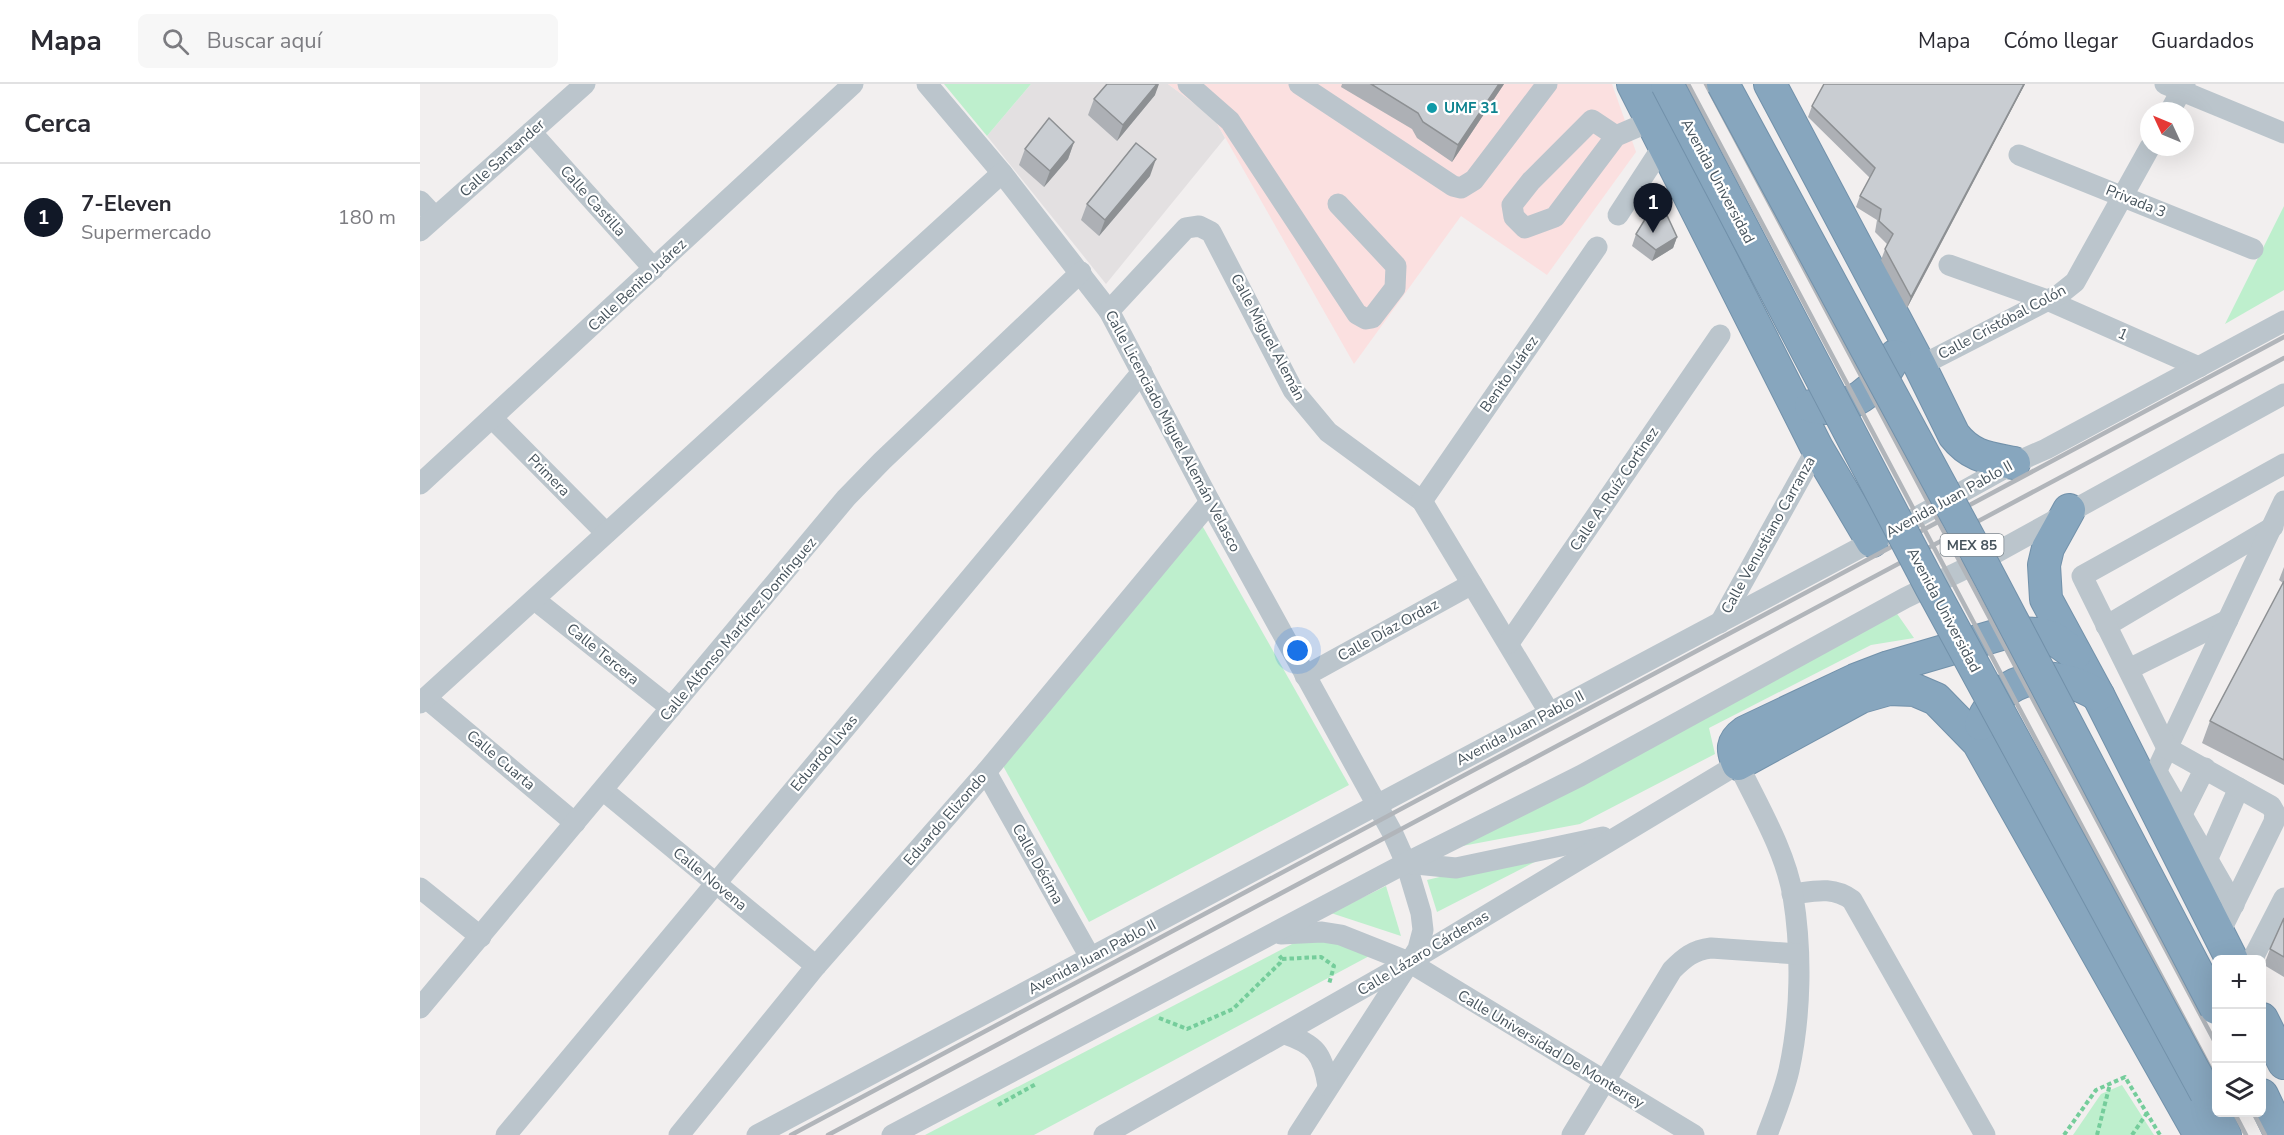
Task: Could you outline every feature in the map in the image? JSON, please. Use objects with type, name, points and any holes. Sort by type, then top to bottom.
[{"type":"highway","points":[[1633,84],[1817,448],[1872,541]]},
{"type":"highway","name":"Avenida Universidad","points":[[1667,84],[1931,587],[2206,1093],[2225,1135]]},
{"type":"highway","name":"MEX 85","points":[[1723,84],[1971,542],[2212,999]]},
{"type":"highway","points":[[1770,84],[1920,366],[1954,435],[1961,444],[1980,457],[2014,462]]},
{"type":"highway","points":[[1793,402],[1818,408],[1843,405],[1866,395],[1884,377],[1896,354],[1900,329]]},
{"type":"highway","points":[[2069,510],[2048,549],[2043,582],[2046,599],[2098,694],[2152,780],[2202,873],[2225,947]]},
{"type":"highway","points":[[2075,654],[2053,638],[2015,632],[1889,667],[1855,680],[1745,732],[1733,745],[1732,751],[1738,764],[1861,697],[1889,689],[1915,690],[1936,699],[1978,742],[2200,1135]]},
{"type":"highway","points":[[1978,742],[1987,711],[2000,694],[2027,679],[2051,677],[2078,683],[2098,694]]},
{"type":"highway","points":[[2271,1025],[2284,1063]]},
{"type":"highway","points":[[2266,1103],[2281,1135]]},
{"type":"street","name":"Calle Santander","points":[[428,224],[585,84]]},
{"type":"street","name":"Calle Benito Juárez","points":[[420,484],[853,84]]},
{"type":"street","name":"Calle Licenciado Miguel Alemán Velasco","points":[[927,84],[1002,173],[1109,311],[1210,502],[1378,805],[1406,863],[1423,930],[1418,950],[1298,1135]]},
{"type":"street","points":[[1188,84],[1230,121],[1357,314],[1361,318],[1372,318],[1395,288],[1396,266],[1338,204]]},
{"type":"street","points":[[1299,84],[1453,186],[1461,188],[1474,180],[1547,84]]},
{"type":"street","points":[[2173,102],[2178,86],[2284,133]]},
{"type":"street","points":[[1616,136],[1555,217],[1526,228],[1514,217],[1512,205],[1531,181],[1592,120],[1616,136],[1657,134],[1618,215]]},
{"type":"street","name":"Calle Castilla","points":[[531,132],[654,270]]},
{"type":"street","name":"Privada 3","points":[[2019,154],[2253,249]]},
{"type":"street","name":"Calle Cristóbal Colón","points":[[1920,366],[2047,300],[2075,282],[2145,156]]},
{"type":"street","points":[[423,700],[1002,173]]},
{"type":"street","points":[[420,201],[428,224]]},
{"type":"street","name":"Calle Miguel Alemán","points":[[1109,311],[1186,228],[1199,226],[1211,232],[1293,390],[1345,447],[1422,501],[1549,712]]},
{"type":"street","name":"Benito Juárez","points":[[1422,501],[1597,247]]},
{"type":"street","name":"1","points":[[1949,265],[2047,300],[2199,367]]},
{"type":"street","name":"Calle Alfonso Martínez Domínguez","points":[[420,1008],[604,791],[846,498],[1081,272]]},
{"type":"street","name":"Avenida Juan Pablo II","points":[[757,1135],[1720,623],[2014,462],[2284,321]]},
{"type":"street","name":"Calle A. Ruíz Cortinez","points":[[1509,643],[1720,335]]},
{"type":"street","name":"Eduardo Livas","points":[[506,1135],[1142,372]]},
{"type":"street","points":[[892,1135],[1406,863],[1580,776],[1905,598],[1979,562],[2069,510],[2278,403]]},
{"type":"street","name":"Primera","points":[[492,418],[606,533]]},
{"type":"street","name":"Calle Venustiano Carranza","points":[[1720,623],[1817,448]]},
{"type":"street","points":[[2225,947],[2234,905],[2275,817],[2271,806],[2167,748],[2082,576],[2284,464]]},
{"type":"street","points":[[2152,780],[2284,501]]},
{"type":"street","name":"Eduardo Elizondo","points":[[679,1135],[816,966],[986,772],[1210,502]]},
{"type":"street","points":[[2106,626],[2273,527]]},
{"type":"street","name":"Calle Díaz Ordaz","points":[[1305,676],[1472,584]]},
{"type":"street","name":"Calle Tercera","points":[[535,600],[671,708]]},
{"type":"street","points":[[2129,669],[2228,620]]},
{"type":"street","name":"Calle Cuarta","points":[[423,700],[575,823]]},
{"type":"street","points":[[1738,764],[1773,836],[1792,894],[1798,954],[1797,1023],[1789,1071],[1767,1135]]},
{"type":"street","name":"Calle Lázaro Cárdenas","points":[[1104,1135],[1409,962],[1738,764]]},
{"type":"street","points":[[2176,826],[2205,768]]},
{"type":"street","name":"Calle Décima","points":[[986,772],[1090,957]]},
{"type":"street","points":[[2234,905],[2202,873],[2239,788]]},
{"type":"street","name":"Calle Novena","points":[[604,791],[816,966]]},
{"type":"street","points":[[1406,863],[1456,868],[1620,833]]},
{"type":"street","points":[[420,888],[481,937]]},
{"type":"street","points":[[1792,894],[1825,889],[1836,891],[1852,900],[1985,1135]]},
{"type":"street","points":[[2255,955],[2284,898]]},
{"type":"street","name":"Calle Universidad De Monterrey","points":[[1263,939],[1322,932],[1341,935],[1409,962],[1694,1135]]},
{"type":"street","points":[[1572,1135],[1672,970],[1692,953],[1711,948],[1798,954]]},
{"type":"street","points":[[1285,1034],[1304,1041],[1318,1055],[1325,1067],[1328,1086]]},
{"type":"path","points":[[1263,939],[1282,959]]},
{"type":"path","points":[[1148,1023],[1158,1018],[1166,1018],[1188,1029],[1233,1009],[1255,990],[1282,959],[1321,957],[1334,966],[1318,1015]]},
{"type":"path","points":[[2064,1135],[2096,1090],[2124,1077],[2160,1135]]},
{"type":"path","points":[[988,1110],[1037,1084]]},
{"type":"path","points":[[2097,1135],[2110,1084]]},
{"type":"path","points":[[2132,1135],[2147,1113]]},
{"type":"shaded area","points":[[1031,84],[1168,84],[1214,118],[1225,138],[1106,284],[987,136]]},
{"type":"shaded area","points":[[1168,84],[1612,84],[1636,152],[1547,275],[1461,216],[1354,364],[1214,118]]},
{"type":"green space","points":[[944,84],[1031,84],[987,136]]},
{"type":"green space","points":[[2284,206],[2284,290],[2225,324]]},
{"type":"green space","points":[[1199,520],[1349,785],[1089,922],[1002,764]]},
{"type":"green space","points":[[1893,608],[1914,638],[1871,645],[1709,728],[1715,754],[1580,824],[1457,847]]},
{"type":"green space","points":[[1564,847],[1437,912],[1427,880]]},
{"type":"green space","points":[[1386,886],[1401,936],[1331,913]]},
{"type":"green space","points":[[1315,932],[1373,954],[1034,1135],[925,1135]]},
{"type":"green space","points":[[2122,1085],[2154,1135],[2073,1135],[2101,1094]]},
{"type":"building","points":[[1107,84],[1157,84],[1123,125],[1094,99]]},
{"type":"building","name":"UMF 31","points":[[1371,84],[1499,84],[1458,145],[1423,122],[1418,113]]},
{"type":"building","points":[[1824,84],[2024,84],[1911,297],[1885,249],[1893,234],[1879,221],[1881,209],[1860,196],[1875,168],[1812,106]]},
{"type":"building","points":[[1049,118],[1074,142],[1050,171],[1025,149]]},
{"type":"building","points":[[1136,143],[1156,159],[1105,220],[1087,204]]},
{"type":"building","points":[[1653,206],[1664,209],[1677,237],[1656,250],[1636,234]]},
{"type":"building","points":[[2284,581],[2284,760],[2210,721]]},
{"type":"building","points":[[2284,918],[2284,957],[2270,949]]},
{"type":"railway","points":[[1688,84],[2212,1071]]},
{"type":"railway","points":[[1706,84],[2212,1036]]},
{"type":"railway","points":[[791,1135],[2284,337]]},
{"type":"railway","points":[[828,1135],[2284,358]]},
{"type":"railway","points":[[2237,1117],[2246,1135]]},
{"type":"railway","points":[[2256,1117],[2265,1135]]},
{"type":"place","name":"UMF 31","points":[[1432,108]]},
{"type":"place","name":"7-Eleven","points":[[1653,233]]}]
